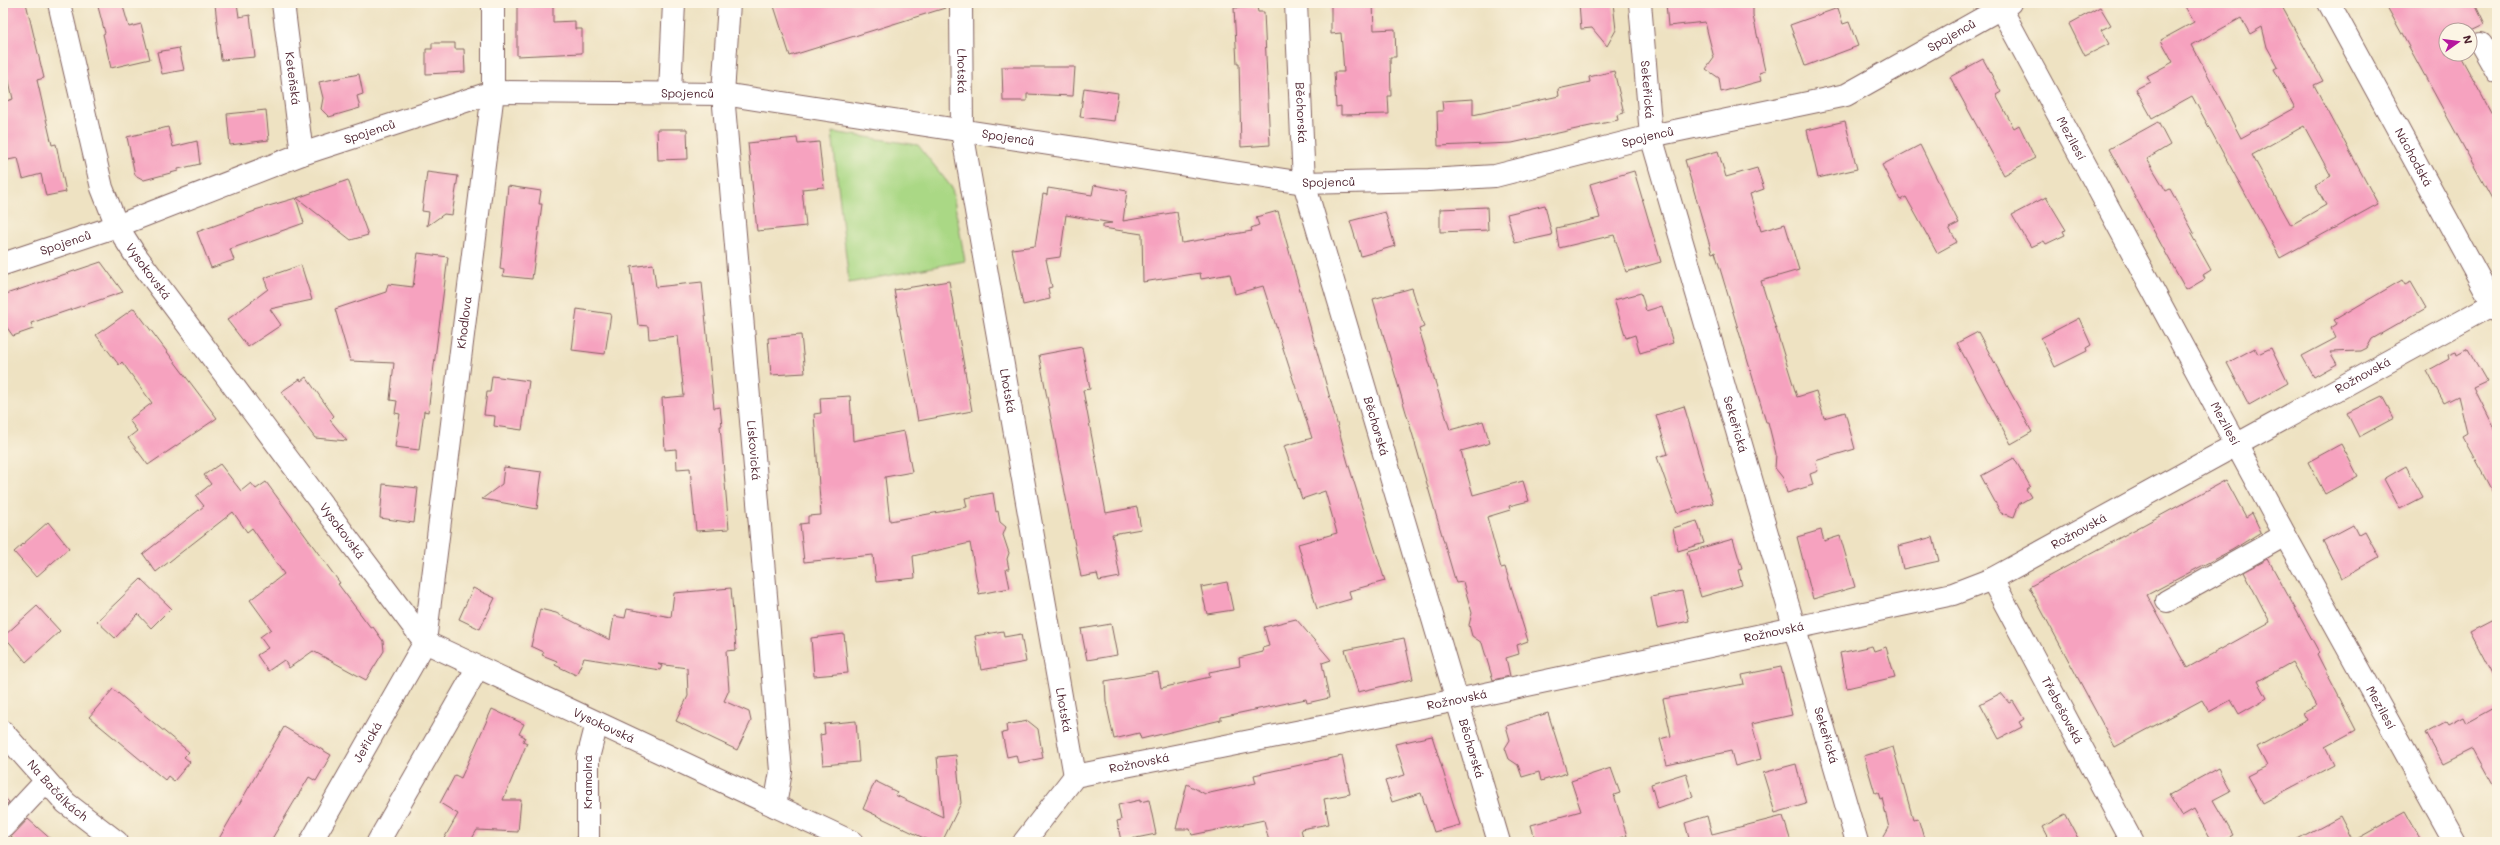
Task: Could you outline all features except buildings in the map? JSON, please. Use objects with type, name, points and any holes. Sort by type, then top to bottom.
[{"type":"street","name":"Vysokovská","points":[[59,3],[102,188],[117,226],[134,253],[425,642],[852,842]]},
{"type":"street","name":"Keteňská","points":[[283,3],[302,154]]},
{"type":"street","name":"Khodlova","points":[[425,642],[493,92],[493,3]]},
{"type":"street","points":[[670,92],[674,3]]},
{"type":"street","name":"Lískovická","points":[[729,3],[723,94],[781,771],[775,806]]},
{"type":"street","name":"Lhotská","points":[[961,3],[962,131],[1076,776]]},
{"type":"street","name":"Běchorská","points":[[1296,3],[1304,183],[1500,842]]},
{"type":"street","name":"Sekeřická","points":[[1640,3],[1651,136],[1793,628],[1857,842]]},
{"type":"street","name":"Náchodská","points":[[2329,3],[2495,308]]},
{"type":"street","name":"Spojenců","points":[[3,264],[117,226],[302,154],[493,92],[670,92],[723,94],[1304,183],[1495,176],[1651,136],[1846,95],[2003,5]]},
{"type":"street","name":"Mezilesí","points":[[2003,5],[2285,535],[2455,842]]},
{"type":"street","points":[[2481,44],[2497,72]]},
{"type":"street","name":"Rožnovská","points":[[1076,776],[1457,700],[1953,594],[1992,578],[2236,444],[2495,308]]},
{"type":"street","points":[[2167,601],[2285,535]]},
{"type":"street","name":"Třebešovská","points":[[1992,578],[2132,842]]},
{"type":"street","name":"Jeřická","points":[[311,842],[425,642]]},
{"type":"street","points":[[378,842],[478,667]]},
{"type":"street","name":"Kramolná","points":[[588,842],[588,758],[597,723]]},
{"type":"street","name":"Na Bačálkách","points":[[3,732],[66,803],[117,842]]},
{"type":"street","points":[[1024,842],[1076,776]]},
{"type":"street","points":[[3,827],[46,781]]},
{"type":"green space","points":[[832,132],[918,145],[952,188],[965,261],[849,283]]}]
